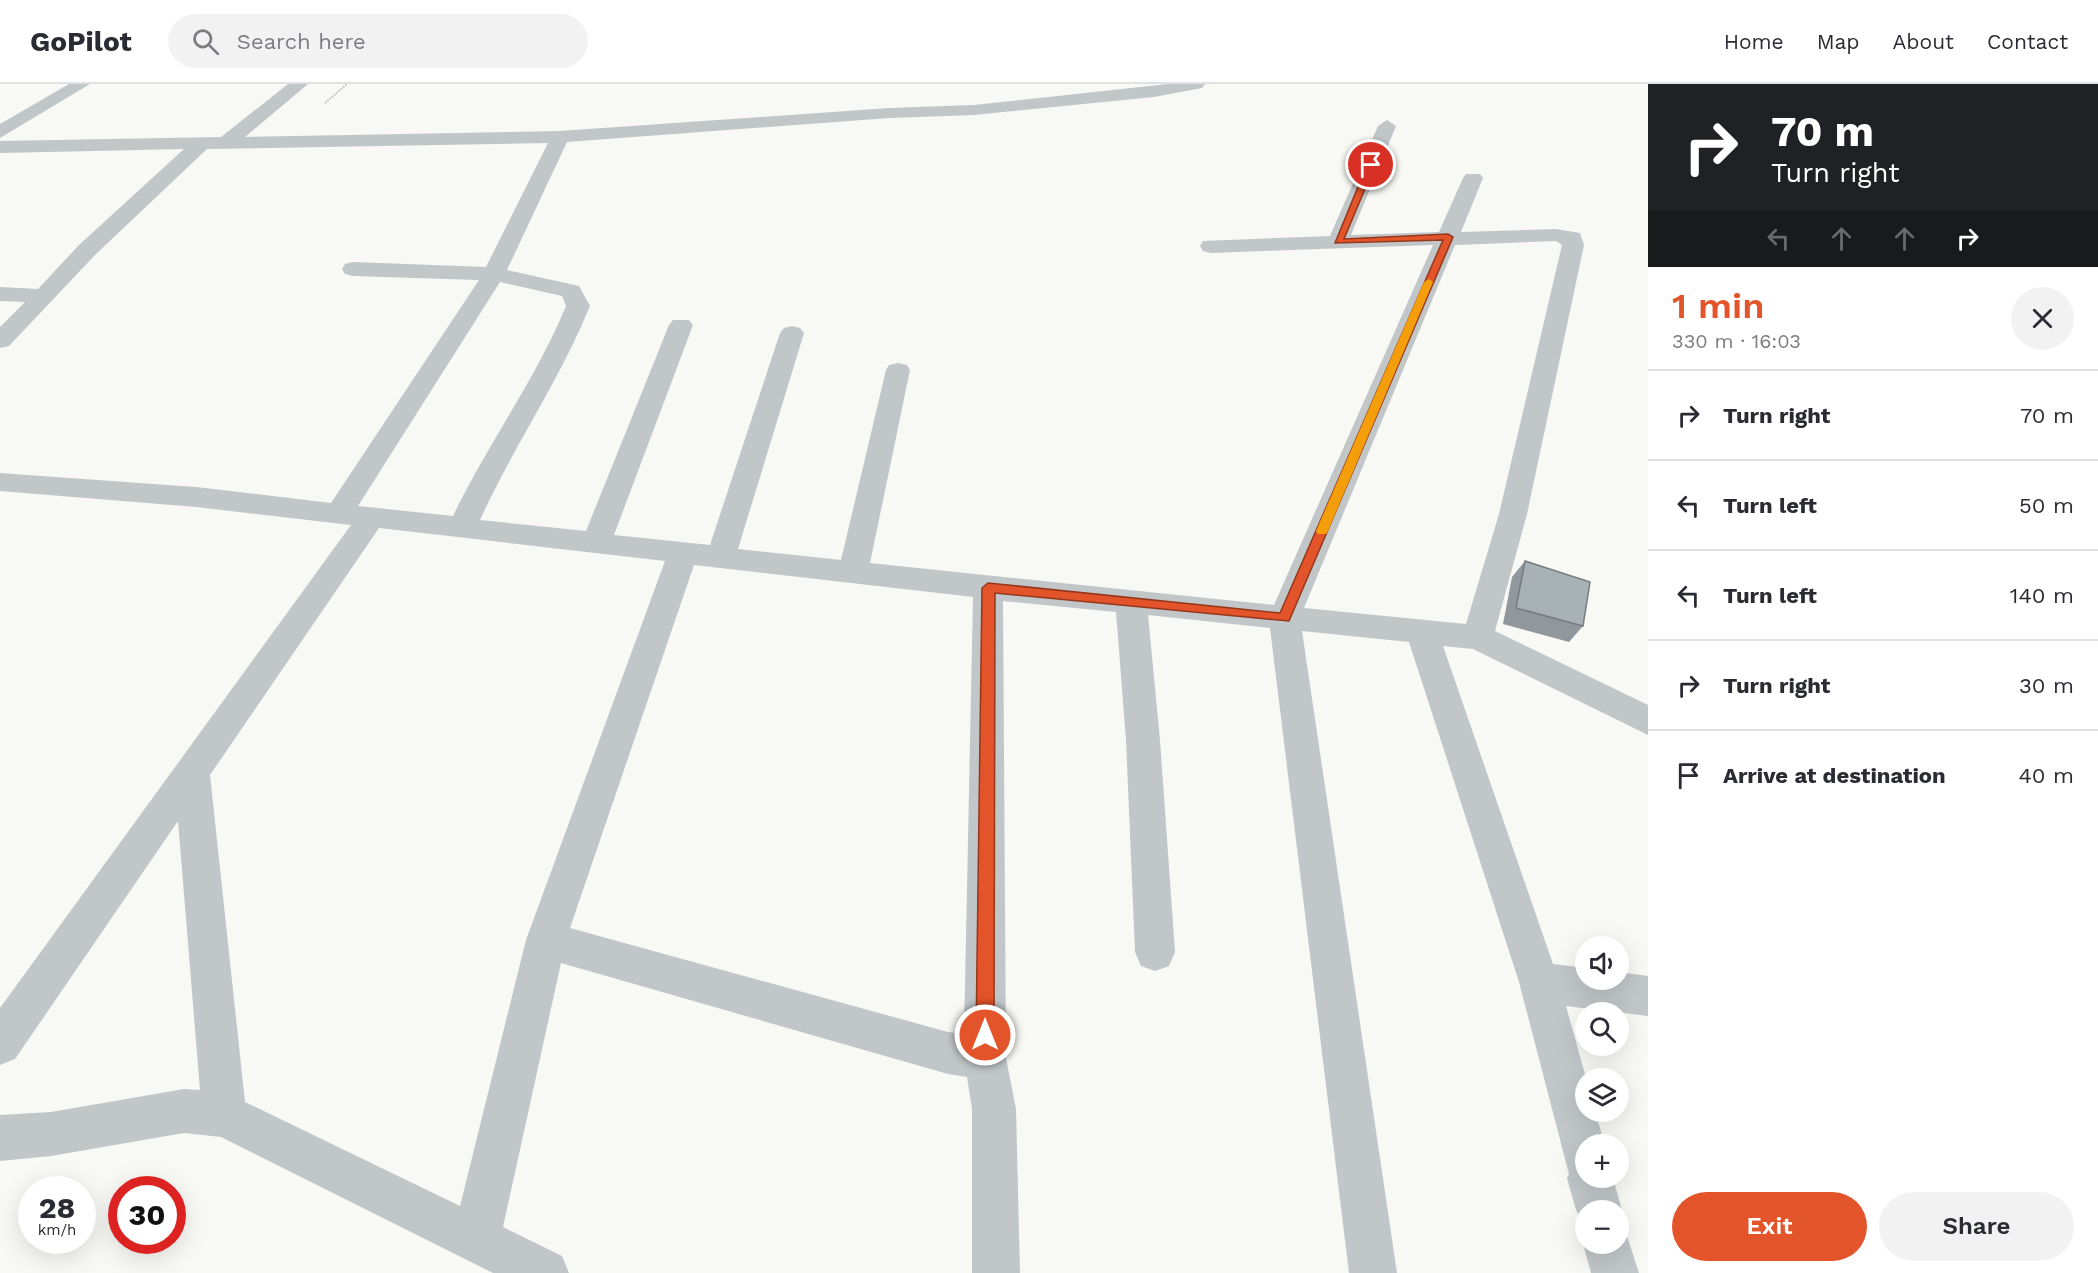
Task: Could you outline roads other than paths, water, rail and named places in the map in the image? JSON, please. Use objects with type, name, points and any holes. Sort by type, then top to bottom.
[{"type":"street","points":[[0,132],[30,117],[81,84]]},
{"type":"street","points":[[226,143],[299,84]]},
{"type":"street","points":[[0,147],[560,137],[889,113],[974,110],[1154,92],[1188,85]]},
{"type":"street","points":[[0,118],[30,117]]},
{"type":"street","points":[[1338,242],[1387,126]]},
{"type":"street","points":[[0,1044],[192,772],[355,515],[494,274],[560,137]]},
{"type":"street","points":[[0,341],[87,250],[201,144]]},
{"type":"street","points":[[1373,1273],[1284,618],[1473,178]]},
{"type":"street","points":[[1210,246],[1448,237],[1557,235],[1572,238],[1573,245],[1513,514],[1478,637]]},
{"type":"street","points":[[353,269],[494,274],[571,291],[578,306],[565,338],[489,470],[462,528]]},
{"type":"street","points":[[0,294],[44,296]]},
{"type":"street","points":[[596,544],[681,325]]},
{"type":"street","points":[[721,556],[792,333]]},
{"type":"street","points":[[853,572],[898,370]]},
{"type":"street","points":[[0,482],[157,494],[988,588],[1478,637],[1648,721]]},
{"type":"street","points":[[476,1239],[546,940],[683,553]]},
{"type":"street","points":[[988,588],[985,1058],[994,1109],[996,1273]]},
{"type":"street","points":[[1131,602],[1143,740],[1155,952]]},
{"type":"street","points":[[1422,632],[1539,982],[1579,1134]]},
{"type":"street","points":[[192,772],[224,1115]]},
{"type":"street","points":[[546,940],[948,1053],[985,1058]]},
{"type":"street","points":[[1539,982],[1648,996]]},
{"type":"street","points":[[0,1138],[51,1134],[184,1111],[224,1115],[545,1273]]},
{"type":"street","points":[[1610,1254],[1615,1273]]}]
